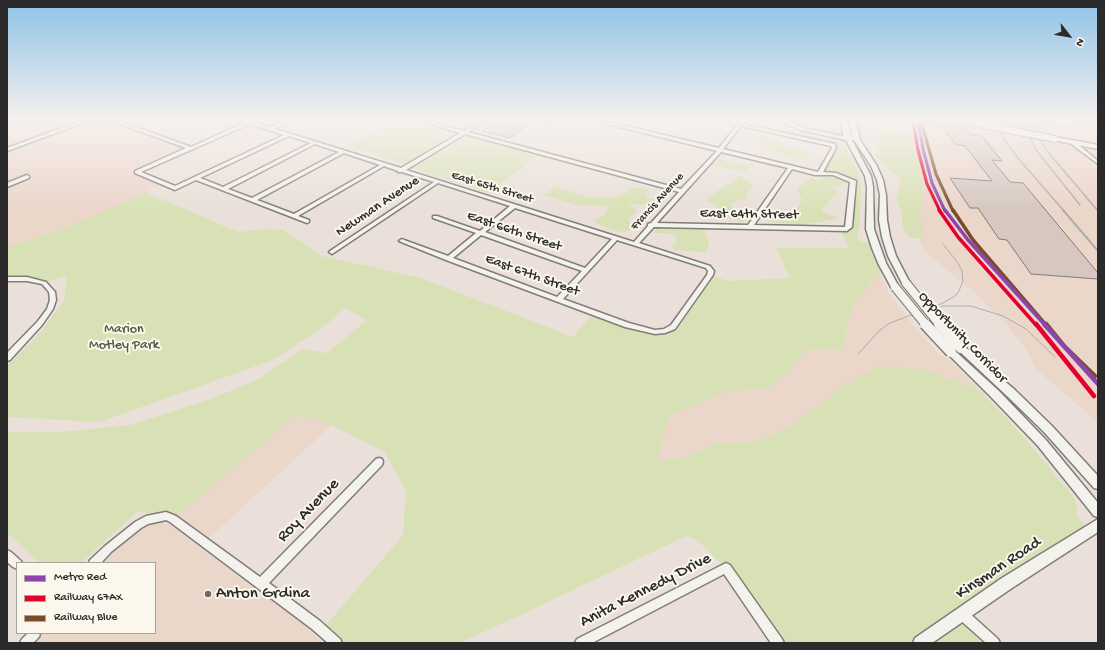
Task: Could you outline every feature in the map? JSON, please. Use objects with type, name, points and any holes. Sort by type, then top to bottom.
[{"type":"main road","name":"Opportunity Corridor","points":[[857,150],[868,176],[870,193],[870,229],[882,263],[896,286],[923,323],[1042,443],[1098,512]]},
{"type":"main road","name":"Opportunity Corridor","points":[[862,150],[874,166],[880,180],[883,195],[883,220],[886,237],[892,256],[906,283],[931,316],[961,348],[1048,429],[1098,484]]},
{"type":"main road","name":"Kinsman Road","points":[[920,643],[1007,583],[1098,525]]},
{"type":"street","points":[[185,150],[137,172],[175,188],[254,150]]},
{"type":"street","points":[[223,189],[299,150]]},
{"type":"street","name":"East 65th Street","points":[[338,150],[708,267],[711,271],[710,275],[673,327],[665,331],[655,332]]},
{"type":"street","points":[[400,170],[434,150]]},
{"type":"street","points":[[529,150],[681,191]]},
{"type":"street","name":"Francis Avenue","points":[[634,244],[720,150]]},
{"type":"street","points":[[721,150],[791,168],[820,173],[832,150]]},
{"type":"street","points":[[1082,150],[1098,163]]},
{"type":"street","points":[[253,200],[343,152]]},
{"type":"street","points":[[294,216],[383,165]]},
{"type":"street","points":[[750,227],[791,168]]},
{"type":"street","name":"East 64th Street","points":[[650,225],[848,228],[854,183],[852,179],[832,174],[820,173]]},
{"type":"street","points":[[7,185],[27,177]]},
{"type":"street","points":[[195,178],[307,221]]},
{"type":"street","name":"Newman Avenue","points":[[332,252],[437,182]]},
{"type":"street","points":[[448,259],[514,206]]},
{"type":"street","name":"East 66th Street","points":[[435,217],[586,270]]},
{"type":"street","points":[[559,299],[616,238]]},
{"type":"street","name":"East 67th Street","points":[[402,241],[643,330],[655,332]]},
{"type":"street","points":[[7,358],[40,323],[50,309],[53,300],[52,292],[44,284],[27,279],[10,278]]},
{"type":"street","name":"Roy Avenue","points":[[261,584],[379,462]]},
{"type":"street","points":[[95,562],[129,531],[142,522],[156,517],[166,516],[173,519],[316,624],[336,643]]},
{"type":"street","points":[[7,555],[16,563]]},
{"type":"street","name":"Anita Kennedy Drive","points":[[581,643],[726,568],[778,643]]},
{"type":"street","points":[[962,615],[994,643]]},
{"type":"street","points":[[26,643],[34,634]]},
{"type":"shaded area","points":[[7,150],[185,150],[137,171],[164,183],[83,221],[19,244],[7,245]]},
{"type":"shaded area","points":[[891,150],[1077,150],[1098,170],[1098,422],[1036,369],[1027,350],[1006,324],[976,294],[925,251],[910,217]]},
{"type":"shaded area","points":[[1082,150],[1098,150],[1098,163]]},
{"type":"shaded area","points":[[879,274],[888,289],[886,290],[916,329],[941,356],[944,355],[979,389],[923,369],[843,386],[794,426],[754,442],[717,443],[686,457],[657,461],[663,435],[671,415],[726,392],[768,389],[796,364],[806,350],[843,349],[851,310],[871,281]]},
{"type":"shaded area","points":[[295,416],[317,418],[332,425],[205,542],[173,519]]},
{"type":"shaded area","name":"Anton Grdina","points":[[156,522],[167,523],[303,624],[323,643],[33,643],[41,634],[156,634],[156,562],[102,562],[133,534],[149,524]]},
{"type":"green space","points":[[357,150],[427,150],[405,164]]},
{"type":"green space","points":[[443,150],[518,150],[538,156],[488,193],[413,168]]},
{"type":"green space","points":[[772,150],[800,150],[809,152],[806,158],[799,159]]},
{"type":"green space","name":"Marion Motley Park","points":[[832,150],[848,150],[856,165],[861,184],[860,225],[857,234],[858,239],[859,242],[874,243],[885,269],[871,281],[851,310],[843,349],[806,350],[796,364],[768,389],[726,392],[671,415],[663,435],[657,461],[686,457],[717,443],[754,442],[793,426],[843,386],[877,367],[923,369],[979,389],[1022,435],[1074,498],[1078,506],[1076,513],[1089,531],[963,615],[994,643],[778,643],[726,568],[696,539],[686,536],[459,643],[336,643],[322,630],[403,535],[406,492],[385,452],[317,418],[295,416],[173,519],[138,511],[82,562],[39,562],[7,533],[7,432],[61,432],[130,425],[208,400],[257,380],[303,349],[327,353],[367,320],[344,307],[327,324],[273,360],[100,422],[7,417],[7,366],[41,332],[64,300],[67,276],[42,283],[37,281],[7,279],[7,245],[19,244],[83,221],[145,192],[238,232],[265,229],[283,230],[322,256],[421,278],[573,337],[594,312],[655,332],[673,327],[710,275],[729,281],[790,278],[776,248],[849,248],[839,229],[846,229],[853,180],[834,174],[820,173]]},
{"type":"green space","points":[[915,150],[923,185],[920,214],[923,233],[921,239],[909,237],[903,229],[901,209],[896,200],[901,179],[882,164],[875,155],[878,151]]},
{"type":"green space","points":[[718,159],[750,167],[746,173],[714,165]]},
{"type":"green space","points":[[739,175],[753,185],[746,194],[748,196],[745,199],[731,203],[732,209],[749,214],[743,223],[728,217],[718,206],[706,200],[724,186],[737,180],[736,178]]},
{"type":"green space","points":[[823,176],[845,182],[842,185],[832,188],[837,192],[822,210],[824,213],[840,218],[816,223],[799,224],[777,223],[761,218],[767,216],[786,221],[788,218],[785,214],[799,206],[802,200],[798,192],[798,187],[811,177],[817,180],[821,179]]},
{"type":"green space","points":[[556,187],[591,198],[610,198],[619,196],[632,188],[642,188],[649,190],[646,197],[664,203],[658,209],[648,205],[629,205],[637,210],[628,220],[636,228],[625,232],[616,231],[593,222],[605,214],[609,206],[577,205],[543,195]]},
{"type":"green space","points":[[657,228],[705,230],[709,243],[708,248],[705,252],[674,250],[671,246],[676,242],[677,236],[666,233],[654,233]]},
{"type":"building","points":[[968,150],[993,150],[1002,161],[992,160],[1010,182],[1023,183],[1098,273],[1098,279],[1031,274],[1007,240],[999,239],[978,208],[970,208],[950,178],[992,181]]},
{"type":"tram line","points":[[858,354],[880,330],[890,323],[943,303],[955,296],[959,291],[963,281],[962,271],[958,263],[943,244]]},
{"type":"tram line","points":[[941,306],[971,306],[1003,316],[1026,329],[1055,357]]},
{"type":"railway","points":[[1012,150],[1064,211]]},
{"type":"railway","points":[[1036,150],[1080,205]]},
{"type":"railway","points":[[1047,150],[1098,211]]},
{"type":"railway","points":[[1063,210],[1098,251]]},
{"type":"metro line","name":"Red","points":[[923,150],[932,183],[945,211],[968,240],[1098,384]]},
{"type":"rail line","name":"67AX","points":[[918,150],[927,184],[941,214],[958,237],[1023,309],[1094,396]]},
{"type":"rail line","name":"Blue","points":[[929,150],[936,174],[959,221],[973,240],[1064,346],[1095,376]]},
{"type":"place","name":"Anton Grdina","points":[[208,594]]}]
